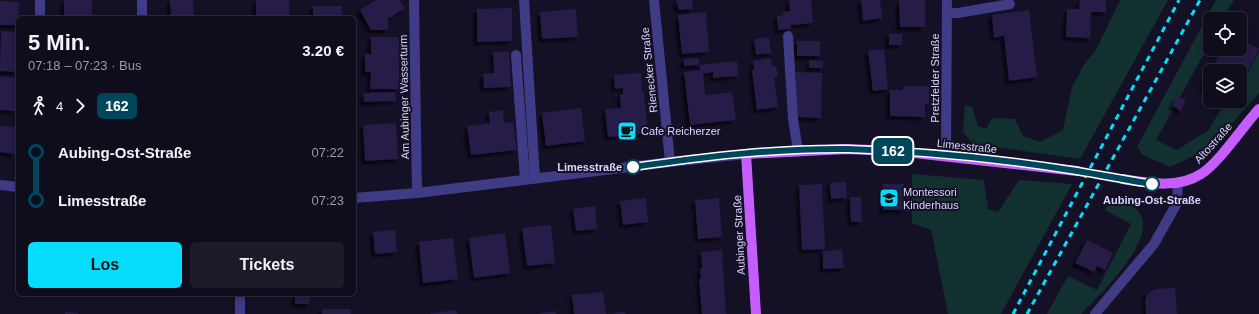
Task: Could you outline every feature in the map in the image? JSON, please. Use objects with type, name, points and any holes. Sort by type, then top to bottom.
[{"type":"main road","name":"Altostraße","points":[[1178,182],[1201,174],[1259,109]]},
{"type":"main road","name":"Limesstraße","points":[[746,154],[853,150],[946,155],[1077,171]]},
{"type":"main road","name":"Aubinger Straße","points":[[746,154],[756,314]]},
{"type":"main road","points":[[1122,180],[1152,184],[1178,182]]},
{"type":"street","points":[[40,0],[40,16]]},
{"type":"street","points":[[142,0],[142,16]]},
{"type":"street","name":"Am Aubinger Wasserturm","points":[[414,0],[417,193]]},
{"type":"street","points":[[524,0],[530,179]]},
{"type":"street","name":"Rienecker Straße","points":[[654,0],[670,162]]},
{"type":"street","name":"Pretzfelder Straße","points":[[946,155],[947,0]]},
{"type":"street","points":[[948,13],[1010,4]]},
{"type":"street","points":[[788,36],[793,119],[798,151]]},
{"type":"street","points":[[516,55],[530,179]]},
{"type":"street","name":"Limesstraße","points":[[356,198],[417,193],[746,154]]},
{"type":"street","points":[[1095,314],[1154,244],[1177,203],[1178,182]]},
{"type":"street","points":[[0,185],[16,187]]},
{"type":"street","points":[[240,296],[240,314]]},
{"type":"green space","points":[[1120,0],[1168,0],[1080,159],[973,144],[963,132],[965,105],[972,107],[978,126],[986,129],[992,118],[1015,119],[1023,136],[1040,142],[1063,130],[1072,87],[1084,65],[1097,48]]},
{"type":"green space","points":[[1216,0],[1234,0],[1227,12],[1210,12]]},
{"type":"green space","points":[[1203,24],[1203,56],[1156,140],[1177,150],[1209,130],[1221,108],[1246,108],[1209,149],[1170,167],[1143,155],[1137,147]]},
{"type":"green space","points":[[1259,52],[1259,93],[1247,106],[1247,73]]},
{"type":"green space","points":[[912,174],[984,180],[988,209],[998,212],[1019,180],[1072,184],[1001,314],[948,314],[931,230],[912,223]]},
{"type":"green space","points":[[1112,198],[1126,202],[1135,208],[1143,221],[1142,234],[1135,249],[1113,280],[1081,314],[1047,314],[1068,276],[1097,290],[1131,224],[1105,210]]},
{"type":"building","points":[[64,0],[92,0],[92,16],[64,16]]},
{"type":"building","points":[[170,0],[193,0],[194,16],[171,16]]},
{"type":"building","points":[[256,0],[289,0],[289,16],[256,16]]},
{"type":"building","points":[[376,0],[400,0],[405,8],[388,19],[388,30],[371,30],[360,10]]},
{"type":"building","points":[[676,0],[692,0],[693,9],[679,10]]},
{"type":"building","points":[[789,0],[811,0],[813,23],[791,25],[791,29],[778,30],[777,16],[783,15],[783,12],[790,11]]},
{"type":"building","points":[[861,0],[880,0],[882,18],[863,21]]},
{"type":"building","points":[[899,0],[925,0],[925,27],[900,27]]},
{"type":"building","points":[[1080,0],[1106,0],[1106,12],[1091,12],[1090,38],[1066,37],[1067,9],[1079,9]]},
{"type":"building","points":[[0,1],[19,2],[18,16],[16,16],[16,25],[0,25]]},
{"type":"building","points":[[313,6],[342,6],[341,16],[313,16]]},
{"type":"building","points":[[512,8],[512,41],[477,42],[477,9]]},
{"type":"building","points":[[576,9],[578,37],[542,39],[540,12]]},
{"type":"building","points":[[1029,10],[1037,77],[1009,81],[1004,36],[994,38],[992,15]]},
{"type":"building","points":[[706,12],[709,52],[682,54],[678,15]]},
{"type":"building","points":[[1,31],[16,32],[16,72],[0,71]]},
{"type":"building","points":[[889,34],[902,34],[902,45],[889,45]]},
{"type":"building","points":[[371,37],[399,37],[399,89],[370,89],[371,72],[365,72],[365,54],[371,54]]},
{"type":"building","points":[[769,37],[771,53],[756,55],[754,39]]},
{"type":"building","points":[[797,41],[820,41],[820,56],[797,56]]},
{"type":"building","points":[[1247,43],[1259,49],[1247,72],[1247,64],[1214,64],[1218,56],[1247,56]]},
{"type":"building","points":[[884,49],[888,89],[873,91],[868,51]]},
{"type":"building","points":[[493,52],[509,52],[511,87],[484,88],[483,74],[494,73]]},
{"type":"building","points":[[698,58],[699,65],[684,66],[684,59]]},
{"type":"building","points":[[771,58],[772,66],[776,66],[778,77],[774,78],[778,107],[757,110],[752,70],[754,70],[753,61]]},
{"type":"building","points":[[809,60],[823,61],[823,68],[809,68]]},
{"type":"building","points":[[737,61],[738,76],[713,78],[713,72],[703,74],[705,95],[732,92],[736,120],[690,125],[684,72],[700,70],[699,65]]},
{"type":"building","points":[[796,72],[822,73],[821,118],[795,117]]},
{"type":"building","points":[[641,73],[642,92],[644,92],[648,133],[608,137],[605,109],[621,108],[620,94],[623,94],[623,88],[615,89],[614,75]]},
{"type":"building","points":[[0,76],[16,78],[15,111],[0,110]]},
{"type":"building","points":[[903,86],[929,86],[929,104],[925,104],[925,117],[890,116],[890,90],[903,90]]},
{"type":"building","points":[[395,92],[396,101],[364,102],[363,93]]},
{"type":"building","points":[[1177,96],[1186,100],[1181,111],[1172,106]]},
{"type":"building","points":[[581,108],[585,141],[546,146],[542,113]]},
{"type":"building","points":[[503,110],[504,123],[513,122],[517,150],[471,155],[467,126],[490,123],[489,112]]},
{"type":"building","points":[[396,123],[398,159],[365,161],[363,125]]},
{"type":"building","points":[[0,126],[16,127],[15,154],[0,152]]},
{"type":"building","points":[[846,182],[847,198],[831,199],[830,183]]},
{"type":"building","points":[[822,184],[825,249],[802,250],[799,185]]},
{"type":"building","points":[[883,184],[904,184],[904,210],[883,210]]},
{"type":"building","points":[[850,197],[861,197],[862,222],[851,222]]},
{"type":"building","points":[[646,198],[648,222],[623,225],[620,201]]},
{"type":"building","points":[[719,198],[722,237],[698,239],[695,200]]},
{"type":"building","points":[[595,206],[597,229],[576,231],[573,209]]},
{"type":"building","points":[[551,225],[555,263],[527,266],[522,228]]},
{"type":"building","points":[[395,230],[397,252],[375,254],[373,232]]},
{"type":"building","points":[[505,233],[510,273],[474,278],[469,238]]},
{"type":"building","points":[[453,238],[458,279],[423,283],[419,242]]},
{"type":"building","points":[[1087,240],[1113,253],[1105,270],[1097,266],[1094,272],[1075,263]]},
{"type":"building","points":[[722,250],[726,314],[702,314],[699,279],[701,279],[700,268],[702,268],[701,252]]},
{"type":"building","points":[[842,250],[844,268],[823,269],[823,251]]},
{"type":"building","points":[[1175,288],[1177,314],[1146,314],[1145,302],[1147,294],[1156,289]]},
{"type":"building","points":[[603,292],[606,314],[574,314],[572,295]]},
{"type":"building","points":[[295,296],[310,296],[309,304],[295,304]]},
{"type":"building","points":[[322,309],[351,309],[351,314],[322,314]]},
{"type":"building","points":[[457,310],[457,314],[431,314],[431,313]]},
{"type":"building","points":[[556,311],[556,314],[539,314],[539,313]]},
{"type":"building","points":[[65,312],[78,313],[78,314],[65,314]]},
{"type":"building","points":[[625,312],[625,314],[613,314],[613,313]]},
{"type":"tunnel","points":[[1077,171],[1122,179]]},
{"type":"railway","points":[[1013,314],[1179,0]]},
{"type":"railway","points":[[1027,314],[1200,0]]},
{"type":"bus line","name":"162","points":[[633,167],[746,154],[846,149],[946,155],[1077,171],[1152,184]]},
{"type":"place","name":"Cafe Reicherzer","points":[[627,131]]},
{"type":"place","name":"Limesstraße","points":[[633,167]]},
{"type":"place","name":"Aubing-Ost-Straße","points":[[1152,184]]},
{"type":"place","name":"Montessori Kinderhaus","points":[[889,198]]}]
